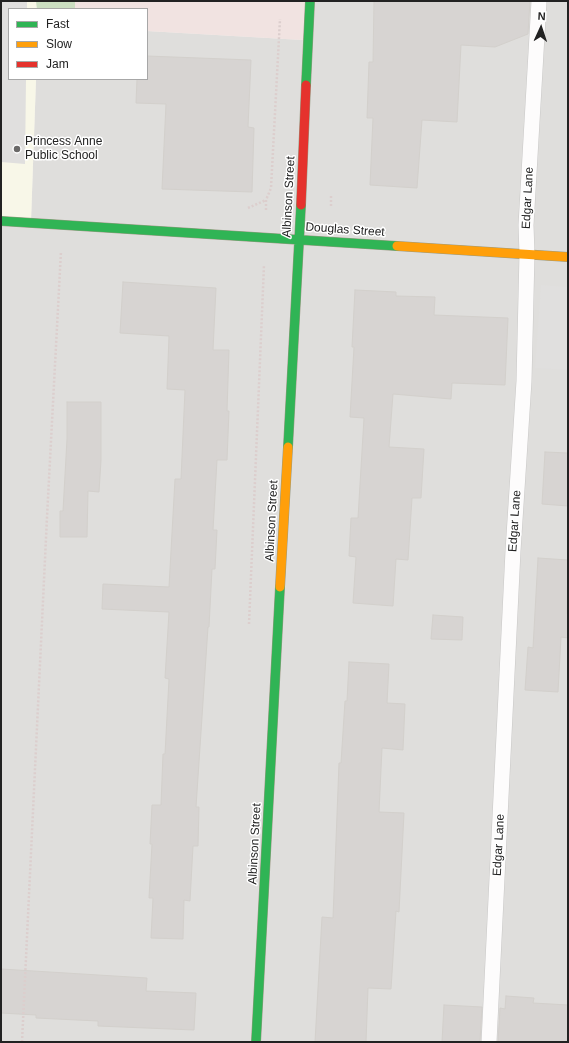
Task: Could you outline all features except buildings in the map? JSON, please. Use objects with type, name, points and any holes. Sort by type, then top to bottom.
[{"type":"street","name":"Albinson Street","points":[[256,1042],[299,239],[310,1]]},
{"type":"street","name":"Douglas Street","points":[[1,221],[568,257]]},
{"type":"lane","name":"Edgar Lane","points":[[489,1042],[513,551],[524,381],[527,254],[526,225],[539,1]]},
{"type":"path","points":[[266,237],[266,200],[271,188],[280,17]]},
{"type":"path","points":[[22,1042],[62,225]]},
{"type":"shaded area","name":"Princess Anne Public School","points":[[1,1],[36,1],[37,8],[8,8],[8,80],[36,80],[31,221],[1,219]]},
{"type":"shaded area","points":[[1,1],[27,1],[27,8],[8,8],[8,80],[26,80],[25,164],[1,162]]},
{"type":"shaded area","points":[[75,1],[305,1],[303,40],[148,31],[148,8],[75,8]]},
{"type":"shaded area","points":[[305,1],[568,1],[568,1042],[1,1042],[1,219],[31,220],[36,80],[148,80],[148,31],[303,40]]},
{"type":"shaded area","points":[[541,285],[568,287],[568,370],[535,368]]},
{"type":"green space","points":[[36,1],[75,1],[75,8],[37,8]]},
{"type":"traffic: fast","points":[[306,85],[310,1]]},
{"type":"traffic: fast","points":[[288,447],[301,205]]},
{"type":"traffic: fast","points":[[1,221],[397,246]]},
{"type":"traffic: fast","points":[[256,1042],[280,587]]},
{"type":"traffic: slow","points":[[397,246],[568,257]]},
{"type":"traffic: slow","points":[[280,587],[288,447]]},
{"type":"traffic: jam","points":[[301,205],[306,85]]},
{"type":"place","name":"Princess Anne Public School","points":[[17,149]]}]
